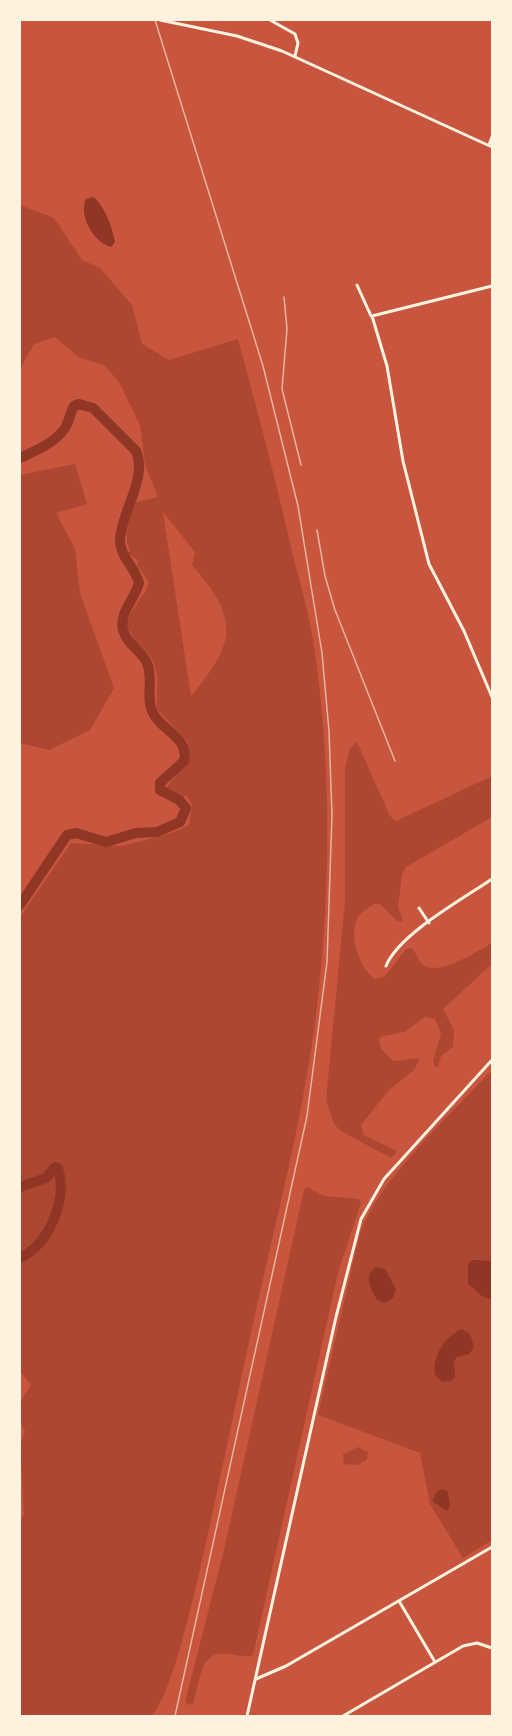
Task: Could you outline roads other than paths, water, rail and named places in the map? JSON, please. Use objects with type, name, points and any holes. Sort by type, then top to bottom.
[{"type":"street","points":[[160,20],[237,36],[295,56],[491,146],[492,137]]},
{"type":"street","points":[[270,20],[295,34],[298,43],[295,56]]},
{"type":"street","points":[[357,285],[372,316],[384,354],[403,461],[429,564],[464,630],[492,697]]},
{"type":"street","points":[[372,316],[492,286]]},
{"type":"street","points":[[386,966],[399,945],[492,879]]},
{"type":"street","points":[[419,908],[429,923]]},
{"type":"street","points":[[247,1716],[336,1317],[362,1219],[384,1179],[492,1060]]},
{"type":"street","points":[[256,1679],[286,1666],[492,1547]]},
{"type":"street","points":[[399,1601],[435,1662]]},
{"type":"street","points":[[343,1716],[467,1644],[477,1643],[492,1647]]},
{"type":"waterway","points":[[20,458],[56,438],[66,426],[74,406],[79,404],[93,408],[136,451],[139,472],[121,529],[120,540],[122,552],[139,583],[125,611],[122,623],[128,640],[147,663],[153,713],[179,740],[185,753],[184,761],[160,783],[160,790],[179,800],[186,808],[180,822],[157,832],[136,833],[106,842],[76,833],[67,835],[20,905]]},
{"type":"waterway","points":[[20,1187],[46,1178],[55,1167],[58,1168],[60,1194],[54,1220],[40,1243],[20,1258]]},
{"type":"railway","points":[[155,20],[263,366],[298,506],[322,653],[329,731],[332,815],[327,962],[307,1116],[175,1716]]},
{"type":"railway","points":[[284,297],[287,329],[282,389],[301,465]]},
{"type":"railway","points":[[317,530],[325,576],[335,610],[395,761]]}]
